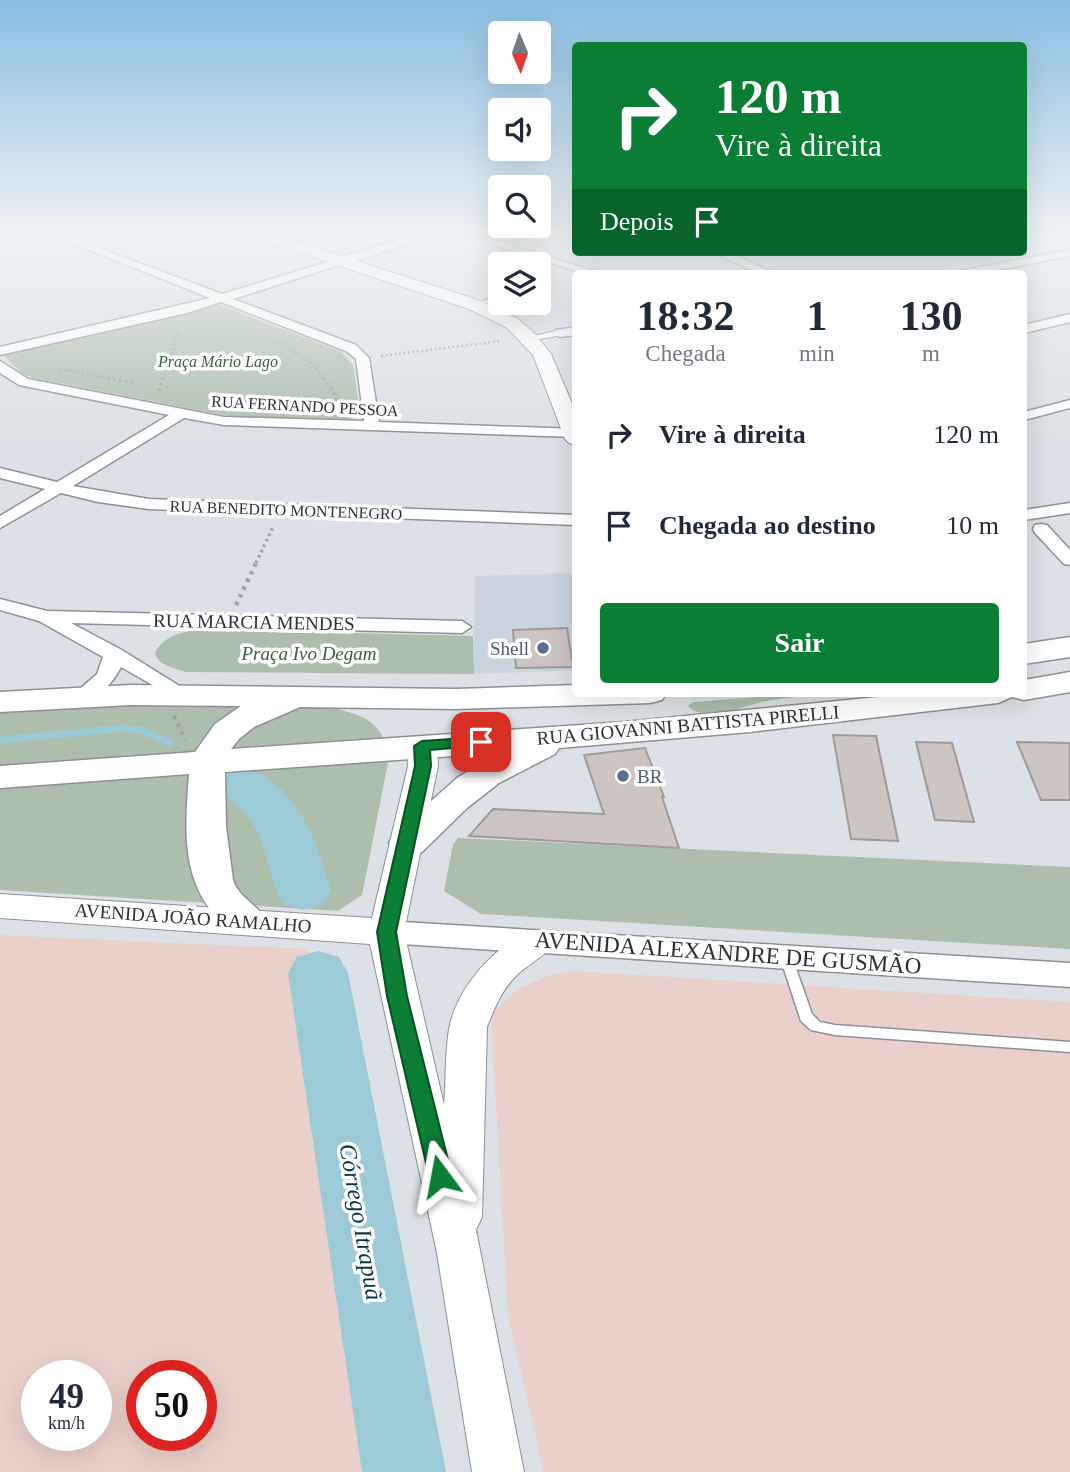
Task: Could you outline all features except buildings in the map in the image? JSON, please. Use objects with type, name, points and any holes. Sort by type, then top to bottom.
[{"type":"highway","points":[[1027,689],[1070,682]]},
{"type":"highway","name":"RUA GIOVANNI BATTISTA PIRELLI","points":[[0,702],[82,696],[176,695],[572,697]]},
{"type":"highway","points":[[246,920],[216,889],[210,871],[206,778],[213,753],[223,735],[251,715],[275,705],[310,696]]},
{"type":"highway","points":[[380,697],[414,725],[420,734],[422,746]]},
{"type":"highway","points":[[662,697],[672,709],[699,724]]},
{"type":"highway","points":[[793,717],[829,700],[856,697]]},
{"type":"highway","name":"RUA GIOVANNI BATTISTA PIRELLI","points":[[213,753],[422,746],[575,735],[793,717],[964,697]]},
{"type":"highway","points":[[408,843],[448,803],[480,778],[532,750],[575,735]]},
{"type":"highway","points":[[0,777],[213,753]]},
{"type":"main road","points":[[475,305],[512,323],[529,338],[541,354],[572,428]]},
{"type":"main road","points":[[422,746],[423,766],[408,843],[386,932],[397,996],[458,1252],[498,1472]]},
{"type":"main road","name":"AVENIDA JOÃO RAMALHO","points":[[0,906],[246,920],[386,932]]},
{"type":"main road","points":[[458,1252],[468,1027],[482,993],[492,980],[505,965],[537,942]]},
{"type":"street","points":[[0,351],[199,305]]},
{"type":"street","points":[[238,305],[351,348],[362,358],[372,422]]},
{"type":"street","points":[[1027,328],[1070,318]]},
{"type":"street","points":[[529,338],[572,332]]},
{"type":"street","name":"RUA FERNANDO PESSOA","points":[[0,365],[11,376],[24,382],[179,415],[231,422],[372,422],[572,435]]},
{"type":"street","points":[[1027,415],[1070,404]]},
{"type":"street","points":[[0,523],[179,415]]},
{"type":"street","name":"RUA BENEDITO MONTENEGRO","points":[[0,473],[59,488],[149,504],[572,520]]},
{"type":"street","points":[[1027,514],[1070,508]]},
{"type":"street","points":[[1027,516],[1070,560]]},
{"type":"street","points":[[0,604],[46,617],[113,653],[176,695]]},
{"type":"street","name":"RUA MARCIA MENDES","points":[[46,617],[462,627]]},
{"type":"street","points":[[82,696],[108,676],[112,668],[113,653]]},
{"type":"street","name":"AVENIDA ALEXANDRE DE GUSMÃO","points":[[386,932],[1070,975]]},
{"type":"lane","points":[[786,957],[806,1017],[816,1026],[835,1030],[1070,1047]]},
{"type":"path","points":[[158,392],[180,325]]},
{"type":"path","points":[[272,337],[313,365],[333,391],[338,408]]},
{"type":"path","points":[[362,358],[529,338]]},
{"type":"path","points":[[56,368],[137,384]]},
{"type":"path","points":[[148,388],[168,395]]},
{"type":"path","points":[[327,408],[338,408],[372,422]]},
{"type":"path","points":[[228,622],[281,511]]},
{"type":"path","points":[[176,695],[182,738],[189,744],[213,753]]},
{"type":"shaded area","points":[[572,573],[572,670],[474,674],[475,576]]},
{"type":"shaded area","points":[[0,935],[308,949],[384,1472],[0,1472]]},
{"type":"shaded area","points":[[575,971],[1070,1002],[1070,1472],[544,1472],[508,1315],[491,1014],[518,989],[552,974]]},
{"type":"green space","name":"Praça Mário Lago","points":[[219,305],[340,351],[353,365],[360,412],[350,420],[338,421],[229,416],[33,378],[22,373],[2,354]]},
{"type":"green space","name":"Praça Ivo Degam","points":[[199,629],[473,636],[474,674],[186,672],[168,666],[157,657],[155,653],[163,642]]},
{"type":"green space","points":[[801,697],[706,714],[696,712],[688,706],[693,702]]},
{"type":"green space","points":[[308,702],[363,718],[373,724],[386,746],[388,763],[362,895],[338,911],[0,890],[0,710],[52,704]]},
{"type":"green space","points":[[458,838],[1070,867],[1070,949],[481,914],[444,891],[453,845]]},
{"type":"waterway","name":"Córrego Itrapuã","points":[[0,740],[125,728],[144,731],[170,743]]},
{"type":"waterway","name":"Córrego Itrapuã","points":[[239,781],[254,792],[283,829],[303,890]]},
{"type":"waterway","name":"Córrego Itrapuã","points":[[318,973],[404,1472]]},
{"type":"place","name":"Shell","points":[[543,648]]},
{"type":"place","name":"BR","points":[[623,776]]},
{"type":"route","points":[[440,1176],[397,996],[386,932],[408,843],[423,766],[422,746],[481,742]]}]
